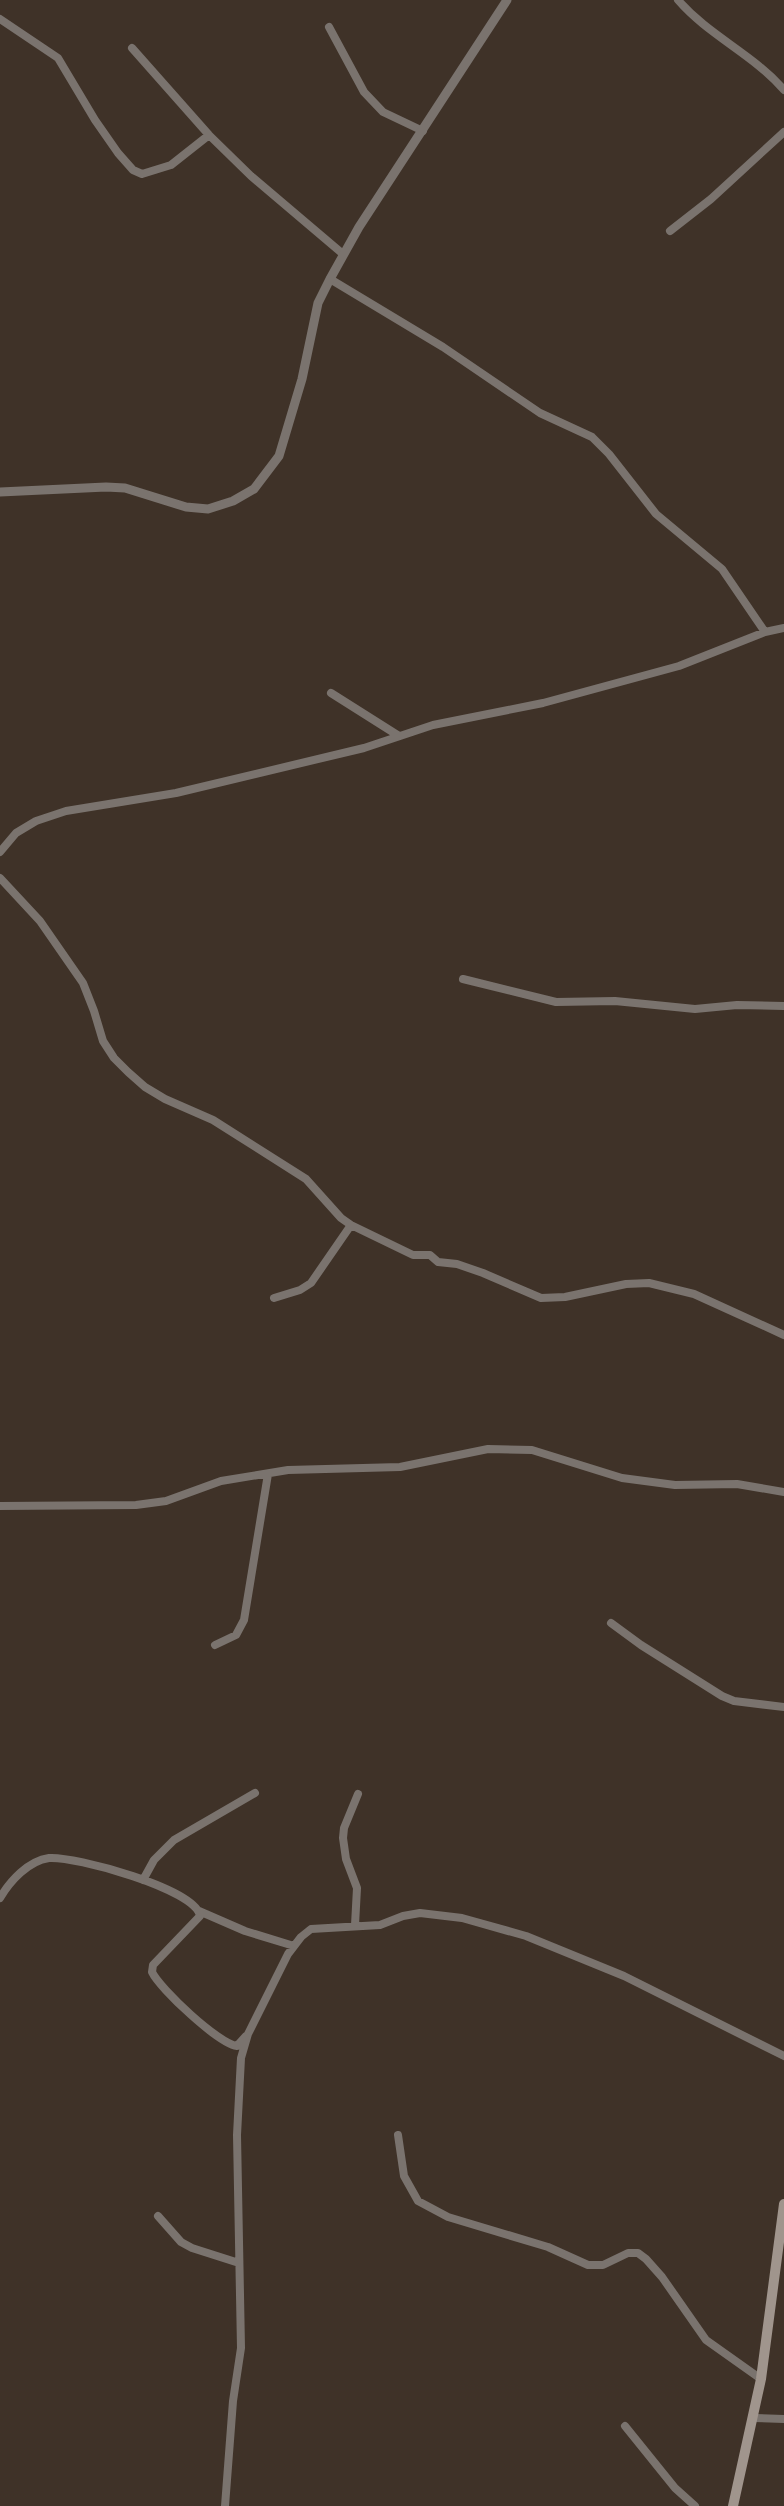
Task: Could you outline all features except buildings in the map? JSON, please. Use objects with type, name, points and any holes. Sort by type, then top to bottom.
[{"type":"main road","points":[[733,2506],[761,2379],[784,2204]]},
{"type":"street","points":[[0,492],[106,487],[125,489],[186,507],[208,509],[233,501],[254,489],[279,456],[302,379],[318,303],[330,279],[387,182],[423,132],[507,0]]},
{"type":"street","points":[[678,0],[701,24],[751,58],[784,90]]},
{"type":"street","points":[[0,20],[58,58],[117,153],[133,170],[142,174],[171,165],[209,135]]},
{"type":"street","points":[[329,27],[364,92],[383,112],[423,132]]},
{"type":"street","points":[[132,48],[209,135],[251,176],[343,255]]},
{"type":"street","points":[[670,231],[711,199],[784,132]]},
{"type":"street","points":[[330,279],[443,347],[540,413],[592,437],[609,454],[656,514],[722,569],[765,632]]},
{"type":"street","points":[[0,852],[16,833],[36,821],[66,811],[176,793],[364,748],[433,725],[543,703],[638,679],[680,666],[765,632],[784,628]]},
{"type":"street","points":[[331,693],[399,736]]},
{"type":"street","points":[[0,878],[40,921],[83,983],[103,1041],[114,1058],[128,1072],[145,1087],[213,1120],[306,1179],[351,1225],[413,1255],[430,1255],[438,1262],[457,1264],[483,1272],[541,1299],[565,1297],[626,1284],[648,1283],[694,1294],[784,1335]]},
{"type":"street","points":[[462,979],[556,1002],[615,1001],[695,1009],[737,1005],[784,1006]]},
{"type":"street","points":[[274,1298],[300,1290],[311,1283],[351,1225]]},
{"type":"street","points":[[0,1506],[136,1505],[166,1500],[221,1481],[338,1468],[399,1467],[488,1449],[532,1450],[622,1478],[675,1485],[737,1484],[784,1491]]},
{"type":"street","points":[[215,1645],[236,1635],[244,1620],[268,1474]]},
{"type":"street","points":[[611,1623],[641,1645],[722,1696],[734,1701],[784,1707]]},
{"type":"street","points":[[143,1880],[154,1860],[174,1840],[255,1793]]},
{"type":"street","points":[[358,1794],[344,1828],[343,1838],[346,1859],[357,1888],[355,1925],[359,1926]]},
{"type":"street","points":[[0,1898],[16,1876],[28,1866],[47,1858],[68,1858],[143,1880],[184,1897],[199,1911],[245,1931],[294,1946]]},
{"type":"street","points":[[199,1911],[200,1916],[197,1920],[153,1965],[152,1972],[166,1992],[222,2039],[237,2046],[248,2034]]},
{"type":"street","points":[[225,2506],[233,2401],[241,2348],[237,2135],[241,2058],[248,2034],[294,1946],[311,1929],[380,1925],[403,1916],[420,1913],[462,1918],[496,1927],[526,1936],[624,1976],[784,2056]]},
{"type":"street","points":[[398,2134],[404,2176],[418,2201],[448,2217],[548,2247],[588,2265],[603,2265],[628,2253],[638,2253],[662,2277],[706,2340],[761,2379]]},
{"type":"street","points":[[158,2216],[181,2242],[192,2248],[238,2263]]},
{"type":"street","points":[[753,2418],[784,2419]]},
{"type":"street","points":[[625,2426],[675,2488],[695,2506]]}]
